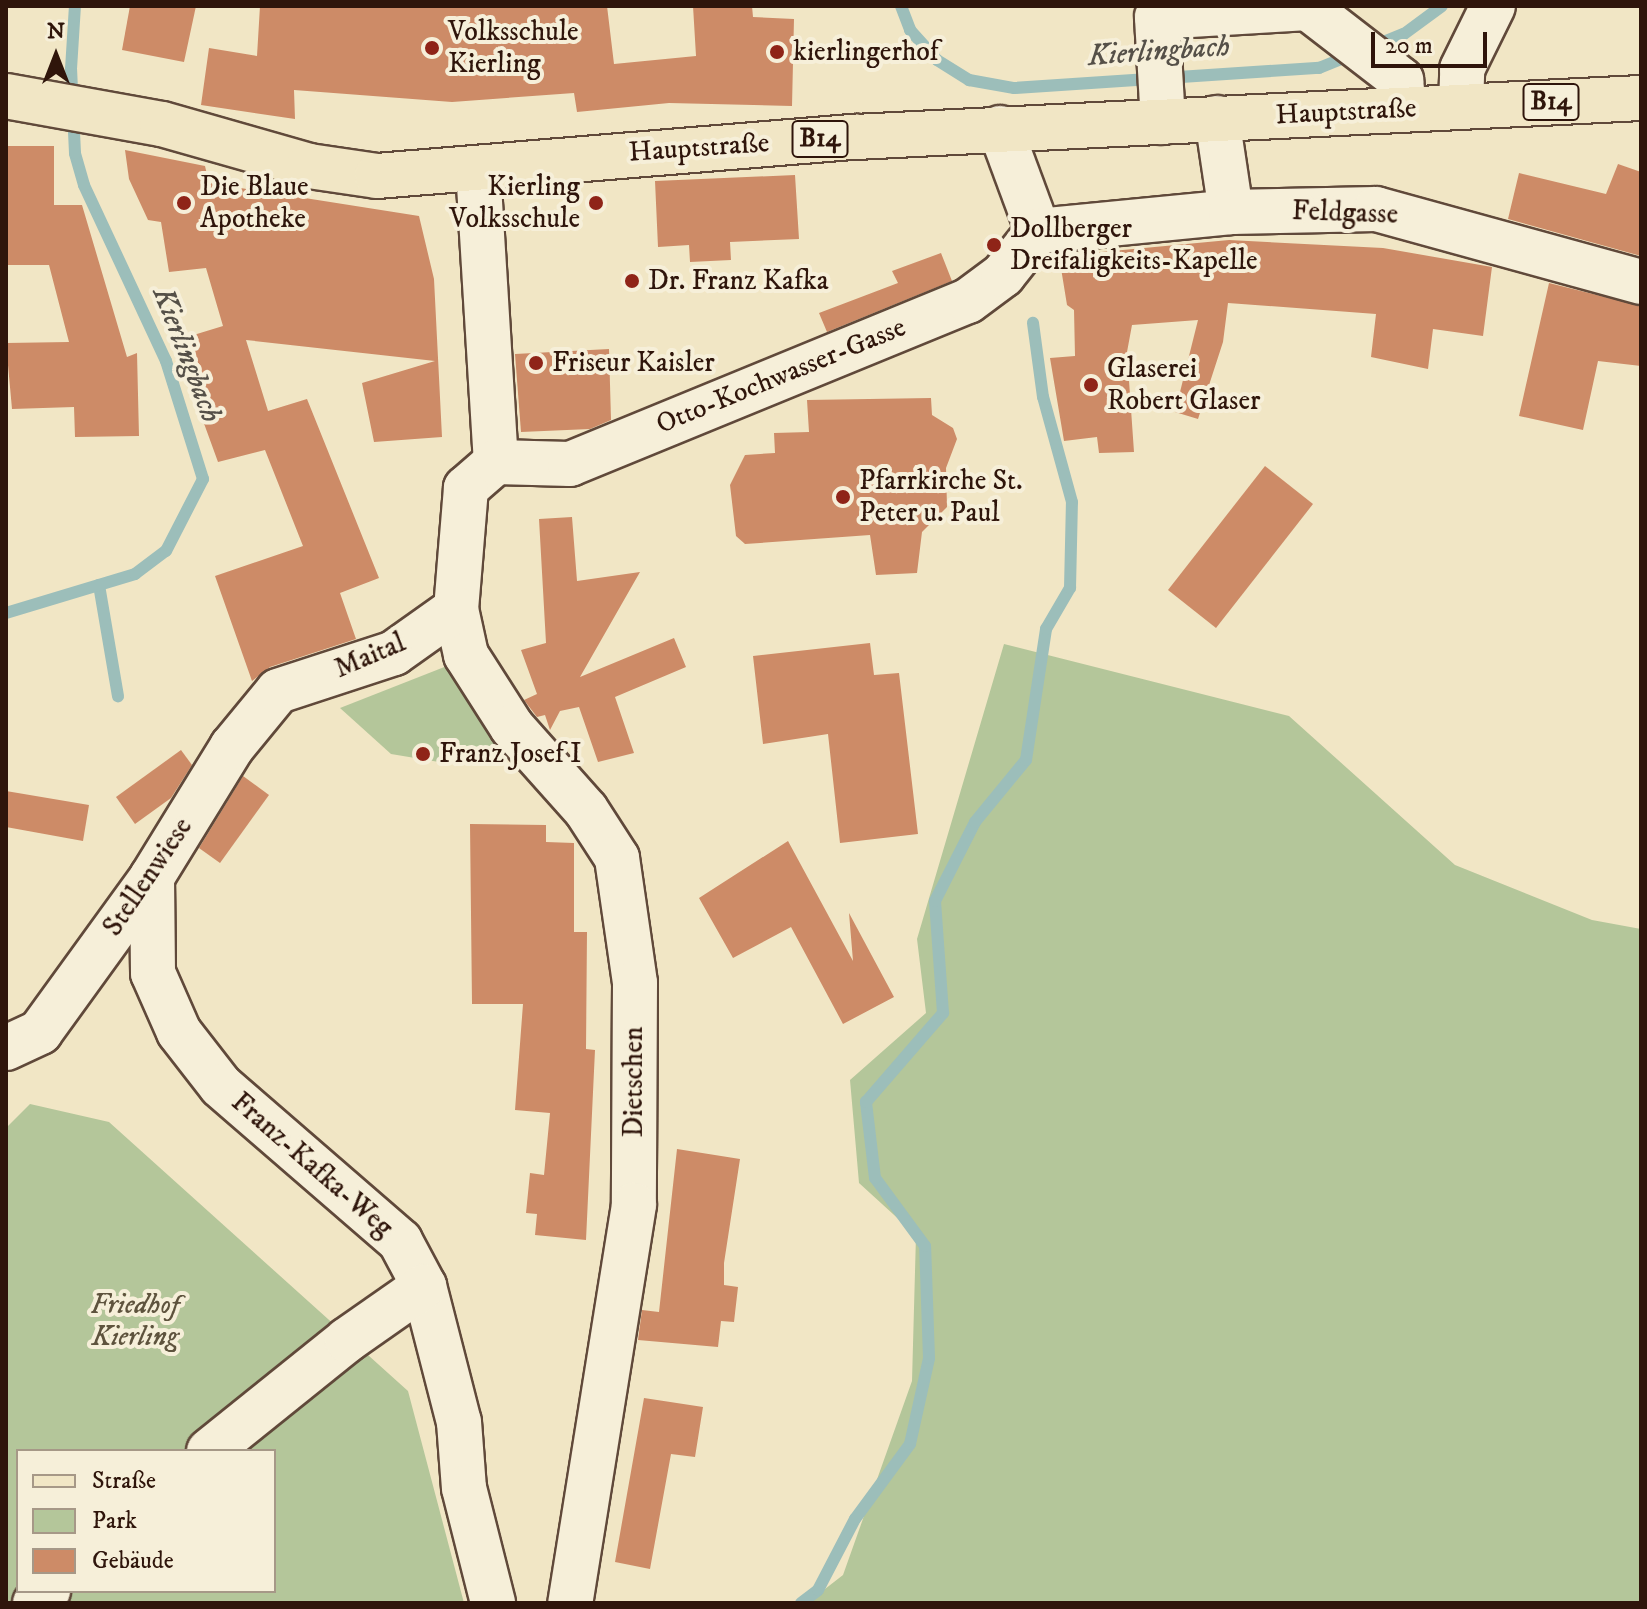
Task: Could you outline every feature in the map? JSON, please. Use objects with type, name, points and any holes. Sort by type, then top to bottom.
[{"type":"main road","name":"Hauptstraße","points":[[27,99],[95,110],[322,168],[377,176],[1000,128],[1162,107],[1217,118],[1641,98]]},
{"type":"street","points":[[1461,106],[1462,69],[1493,6]]},
{"type":"street","points":[[1162,107],[1157,17],[1308,8],[1401,80],[1404,109]]},
{"type":"street","points":[[1000,128],[1038,231],[1231,212],[1217,118]]},
{"type":"street","points":[[478,169],[496,462]]},
{"type":"street","name":"Feldgasse","points":[[1231,212],[1401,214],[1641,282]]},
{"type":"street","name":"Otto-Kochwasser-Gasse","points":[[496,462],[570,464],[968,301],[1003,275],[1038,231]]},
{"type":"street","name":"Dietschen","points":[[496,462],[466,488],[456,609],[466,655],[512,727],[586,810],[617,858],[625,886],[635,983],[634,1205],[570,1603]]},
{"type":"street","name":"Maital","points":[[278,691],[394,653],[456,609]]},
{"type":"street","name":"Stellenwiese","points":[[6,1048],[40,1032],[152,877],[232,747],[278,691]]},
{"type":"street","name":"Franz-Kafka-Weg","points":[[152,877],[153,973],[179,1032],[221,1086],[400,1241],[424,1286],[459,1422],[464,1488],[493,1603]]},
{"type":"street","points":[[211,1449],[347,1340],[424,1286]]},
{"type":"green space","points":[[1004,644],[1289,716],[1455,865],[1592,920],[1641,929],[1641,1603],[807,1603],[843,1575],[912,1381],[916,1235],[859,1183],[850,1080],[926,1013],[917,939]]},
{"type":"green space","points":[[452,664],[509,753],[451,764],[391,754],[340,708]]},
{"type":"green space","name":"Friedhof Kierling","points":[[30,1104],[109,1122],[408,1391],[464,1603],[6,1603],[6,1128]]},
{"type":"building","points":[[130,6],[196,6],[184,62],[122,50]]},
{"type":"building","points":[[260,6],[607,6],[614,64],[696,56],[693,6],[752,6],[753,17],[794,19],[792,106],[669,103],[577,112],[574,93],[452,102],[294,90],[295,119],[201,105],[209,48],[257,56]]},
{"type":"building","points":[[6,146],[54,146],[54,205],[82,205],[127,357],[137,353],[139,436],[75,437],[74,407],[12,409],[6,343],[69,342],[49,265],[6,265]]},
{"type":"building","points":[[125,150],[205,166],[209,183],[419,216],[434,279],[442,437],[374,442],[362,383],[435,361],[246,340],[268,411],[307,399],[379,578],[340,593],[356,639],[270,667],[252,681],[215,576],[303,546],[265,450],[218,462],[174,341],[223,326],[206,268],[169,272],[161,222],[148,220],[129,179]]},
{"type":"building","points":[[1618,164],[1641,172],[1641,256],[1508,219],[1519,173],[1606,194]]},
{"type":"building","points":[[795,175],[799,239],[730,242],[731,260],[690,262],[689,245],[658,247],[655,181]]},
{"type":"building","points":[[1229,240],[1383,248],[1492,267],[1483,336],[1433,329],[1428,369],[1371,357],[1376,314],[1228,303],[1223,342],[1198,419],[1175,412],[1198,320],[1132,325],[1127,352],[1134,452],[1099,453],[1097,437],[1064,441],[1050,358],[1075,356],[1074,310],[1067,305],[1059,256]]},
{"type":"building","points":[[941,253],[952,281],[827,332],[819,313],[898,283],[892,271]]},
{"type":"building","points":[[1549,283],[1641,306],[1641,366],[1598,361],[1583,430],[1519,416]]},
{"type":"building","points":[[609,349],[611,420],[590,429],[521,432],[515,354]]},
{"type":"building","name":"Pfarrkirche St. Peter u. Paul","points":[[931,398],[932,415],[953,428],[957,439],[946,468],[947,507],[922,532],[917,573],[876,575],[870,535],[745,544],[736,536],[730,485],[745,455],[775,453],[774,433],[809,432],[807,400]]},
{"type":"building","points":[[1265,466],[1313,504],[1216,628],[1168,590]]},
{"type":"building","points":[[572,517],[577,581],[640,572],[580,677],[674,638],[686,667],[615,697],[634,753],[598,762],[579,707],[560,711],[550,730],[545,715],[537,717],[524,700],[537,694],[521,650],[546,643],[539,519]]},
{"type":"building","points":[[870,643],[874,675],[899,673],[918,834],[840,843],[828,734],[763,744],[753,656]]},
{"type":"building","points":[[181,750],[192,765],[171,798],[135,824],[116,797]]},
{"type":"building","points":[[243,776],[269,795],[220,863],[199,848]]},
{"type":"building","points":[[6,791],[89,805],[83,841],[6,827]]},
{"type":"building","points":[[470,824],[546,825],[546,842],[574,843],[574,932],[587,932],[586,1049],[595,1050],[586,1240],[535,1235],[537,1214],[526,1213],[530,1173],[544,1175],[550,1113],[515,1110],[523,1004],[472,1004]]},
{"type":"building","points":[[788,841],[853,961],[849,913],[894,997],[843,1024],[791,927],[733,958],[699,898]]},
{"type":"building","points":[[677,1149],[740,1159],[724,1263],[724,1285],[738,1287],[734,1322],[721,1321],[718,1347],[638,1340],[642,1310],[659,1312]]},
{"type":"building","points":[[644,1398],[703,1407],[695,1457],[671,1454],[650,1569],[615,1562]]},
{"type":"waterway","name":"Kierlingbach","points":[[6,613],[135,574],[166,551],[203,479],[166,361],[84,185],[75,153],[71,69],[75,6]]},
{"type":"waterway","name":"Kierlingbach","points":[[901,6],[910,30],[937,60],[969,80],[1014,88],[1319,68],[1354,54]]},
{"type":"waterway","name":"Kierlingbach","points":[[1371,47],[1404,34],[1442,6]]},
{"type":"waterway","points":[[801,1603],[818,1590],[855,1519],[910,1444],[929,1358],[925,1246],[875,1178],[866,1102],[943,1013],[935,901],[975,822],[1026,760],[1046,629],[1070,588],[1072,502],[1043,397],[1033,323]]},
{"type":"waterway","points":[[99,585],[118,696]]},
{"type":"place","name":"Volksschule Kierling","points":[[432,48]]},
{"type":"place","name":"kierlingerhof","points":[[777,52]]},
{"type":"place","name":"Die Blaue Apotheke","points":[[184,203]]},
{"type":"place","name":"Kierling Volksschule","points":[[596,203]]},
{"type":"place","name":"Dollberger Dreifaligkeits-Kapelle","points":[[994,245]]},
{"type":"place","name":"Dr. Franz Kafka","points":[[632,281]]},
{"type":"place","name":"Friseur Kaisler","points":[[536,363]]},
{"type":"place","name":"Glaserei Robert Glaser","points":[[1091,385]]},
{"type":"place","name":"Pfarrkirche St. Peter u. Paul","points":[[843,497]]},
{"type":"place","name":"Franz Josef I","points":[[423,754]]}]
